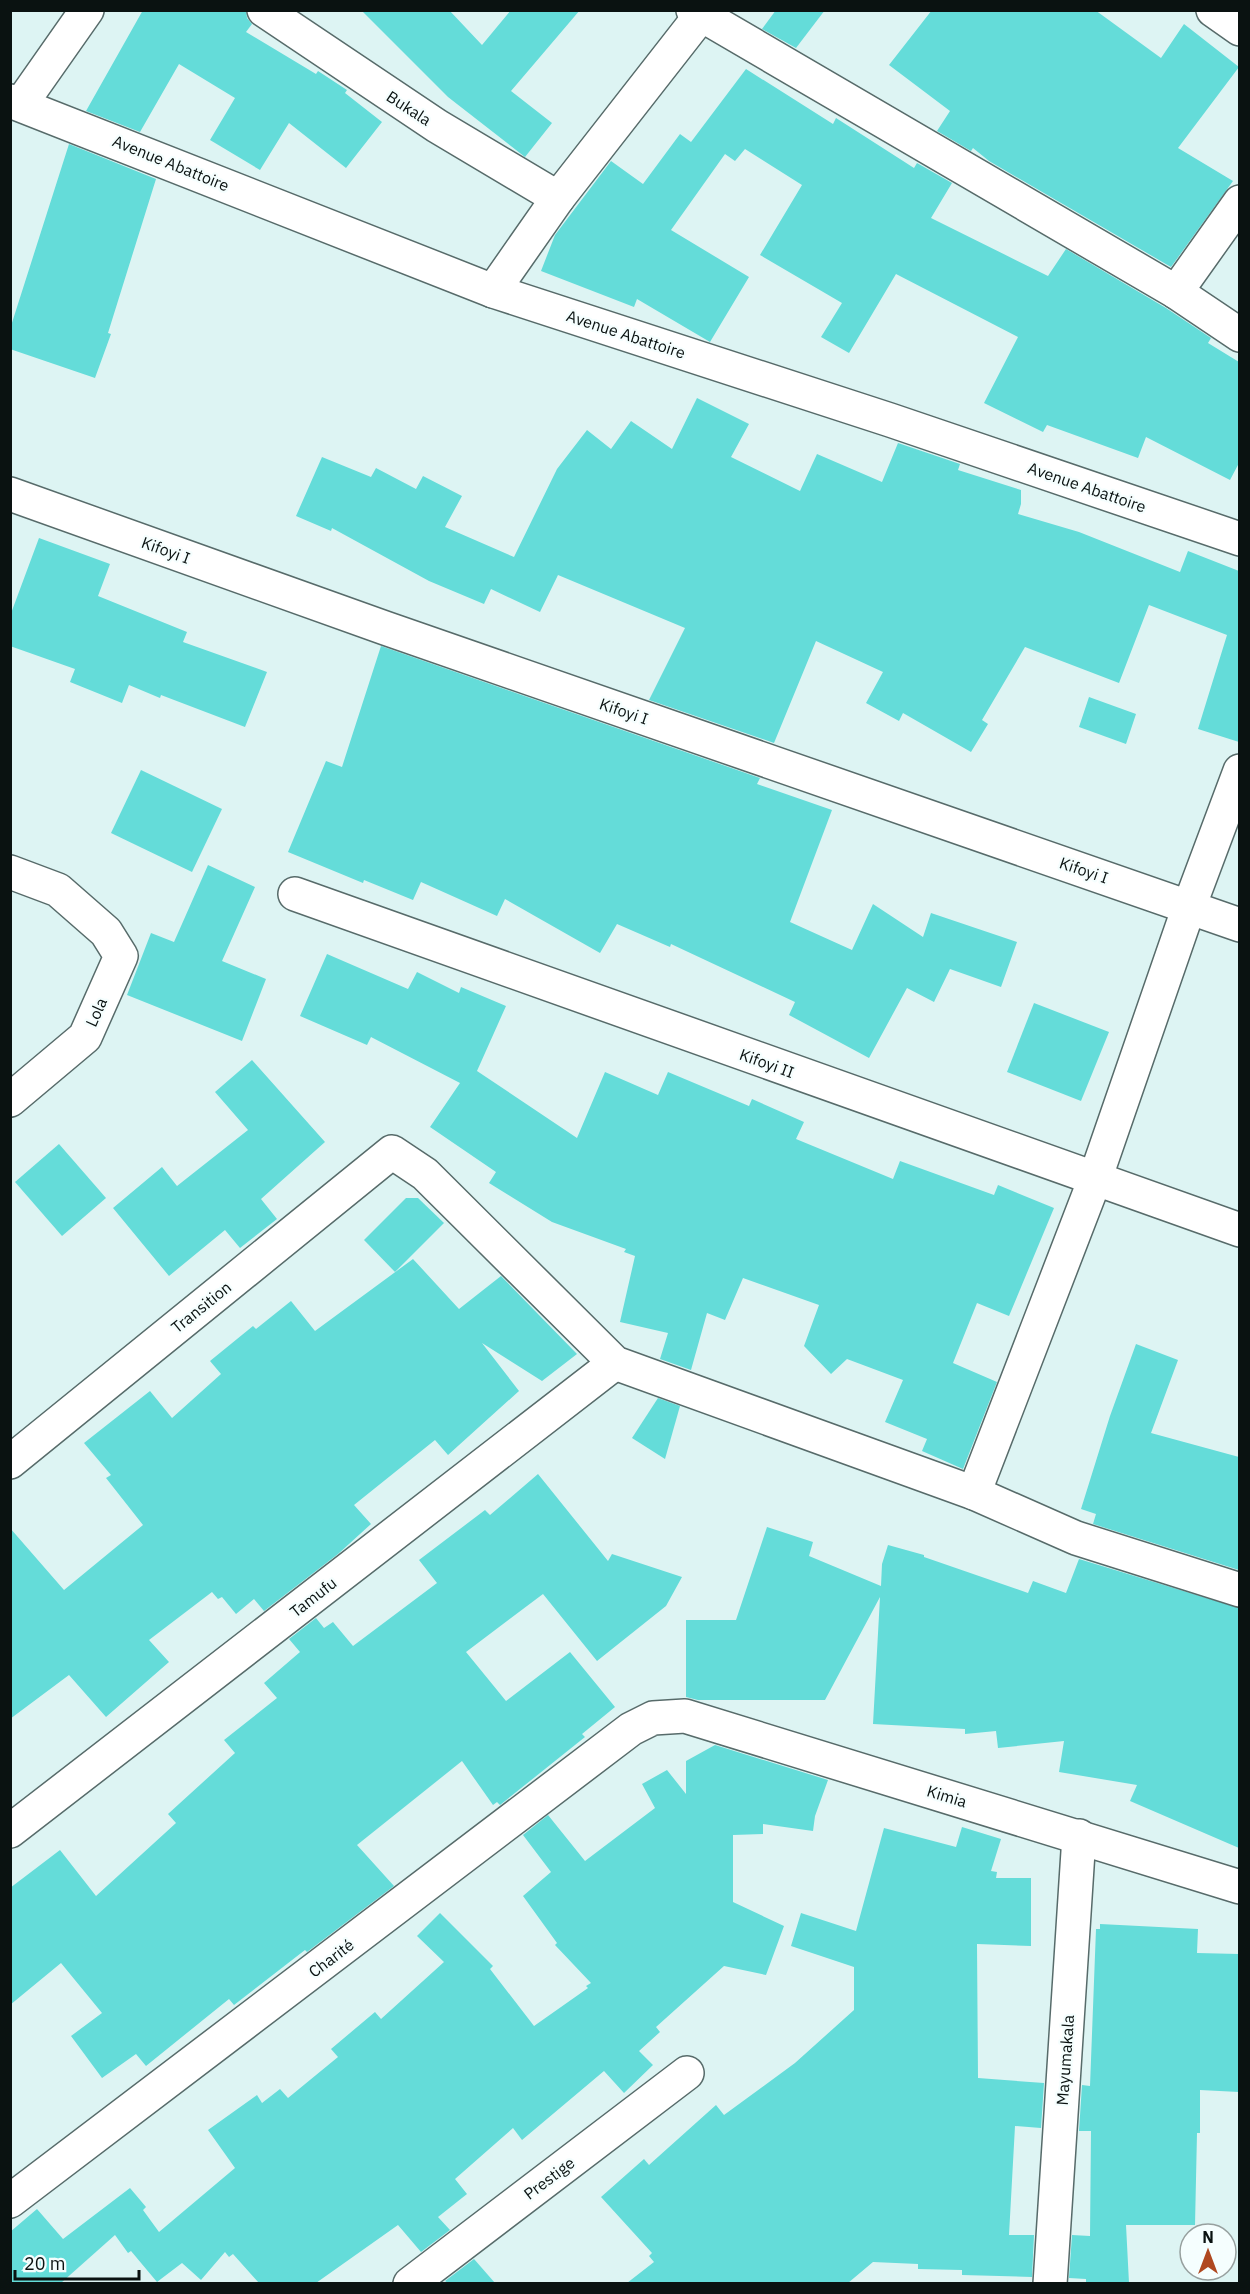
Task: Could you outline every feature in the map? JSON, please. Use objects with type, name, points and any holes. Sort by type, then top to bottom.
[{"type":"street","points":[[16,102],[87,10]]},
{"type":"street","name":"Bukala","points":[[264,10],[438,126],[558,198]]},
{"type":"street","points":[[1213,10],[1239,29]]},
{"type":"street","points":[[493,291],[558,198],[697,13],[1176,292],[1239,335]]},
{"type":"street","name":"Avenue Abattoire","points":[[16,102],[493,291],[879,416],[1239,539]]},
{"type":"street","points":[[1176,292],[1239,202]]},
{"type":"street","name":"Kifoyi I","points":[[10,494],[385,628],[1239,925]]},
{"type":"street","points":[[974,1493],[1095,1179],[1189,907],[1239,771]]},
{"type":"street","name":"Lola","points":[[10,872],[58,890],[106,932],[121,956],[85,1036],[10,1100]]},
{"type":"street","name":"Kifoyi II","points":[[295,894],[1239,1230]]},
{"type":"street","name":"Transition","points":[[10,1462],[392,1152],[425,1174],[615,1363]]},
{"type":"street","points":[[615,1363],[974,1493],[1076,1538],[1239,1590]]},
{"type":"street","name":"Tamufu","points":[[10,1831],[615,1363]]},
{"type":"street","name":"Kimia","points":[[653,1718],[685,1716],[1239,1887]]},
{"type":"street","name":"Charité","points":[[10,2201],[631,1729],[653,1718]]},
{"type":"street","name":"Mayumakala","points":[[1050,2283],[1079,1836]]},
{"type":"street","name":"Prestige","points":[[411,2283],[687,2073]]},
{"type":"building","points":[[143,10],[246,10],[247,18],[252,24],[246,32],[316,74],[318,71],[347,90],[345,93],[382,122],[346,168],[289,123],[260,170],[210,140],[235,98],[179,64],[140,132],[86,111]]},
{"type":"building","points":[[361,10],[449,10],[482,45],[511,10],[580,10],[511,91],[552,123],[525,157],[448,97]]},
{"type":"building","points":[[776,10],[825,10],[796,48],[762,29]]},
{"type":"building","points":[[932,10],[1095,10],[1161,58],[1184,24],[1239,67],[1178,148],[1233,181],[1171,267],[989,161],[973,148],[971,151],[937,131],[950,111],[889,65]]},
{"type":"building","points":[[746,69],[833,124],[836,118],[914,168],[917,163],[952,183],[931,218],[1048,276],[1066,249],[1166,308],[1211,338],[1208,343],[1239,362],[1239,463],[1230,480],[1146,437],[1138,458],[1047,425],[1043,432],[984,403],[1018,337],[896,274],[849,353],[821,337],[842,303],[760,255],[802,185],[745,149],[735,161],[725,154],[671,230],[749,277],[710,342],[637,299],[634,307],[541,271],[555,235],[611,161],[643,184],[680,134],[691,142]]},
{"type":"building","points":[[69,144],[156,179],[108,333],[111,334],[95,378],[10,349],[10,329]]},
{"type":"building","points":[[697,398],[749,424],[731,457],[800,491],[817,454],[882,482],[898,443],[960,464],[958,470],[1021,490],[1018,514],[1079,532],[1180,572],[1188,551],[1239,571],[1239,742],[1198,729],[1227,635],[1149,605],[1119,683],[1025,647],[982,720],[988,724],[971,752],[903,713],[899,721],[866,703],[883,672],[816,641],[774,743],[649,700],[685,628],[558,575],[540,612],[491,589],[484,604],[429,581],[332,528],[331,531],[296,516],[322,457],[371,477],[376,468],[416,489],[423,476],[462,496],[445,527],[514,557],[557,469],[587,430],[611,449],[631,421],[672,449]]},
{"type":"building","points":[[39,538],[110,564],[98,596],[187,632],[183,642],[267,672],[245,727],[129,685],[122,703],[70,682],[75,669],[10,646],[10,616]]},
{"type":"building","points":[[381,646],[760,778],[757,784],[832,810],[790,922],[852,950],[873,904],[923,937],[931,913],[1017,942],[1001,987],[950,969],[934,1002],[907,988],[869,1058],[789,1015],[795,1002],[671,944],[670,947],[617,924],[600,953],[505,899],[497,916],[421,882],[413,900],[364,880],[363,883],[288,852],[326,761],[342,767]]},
{"type":"building","points":[[1089,697],[1136,714],[1126,744],[1079,727]]},
{"type":"building","points":[[141,770],[222,809],[192,872],[111,833]]},
{"type":"building","points":[[208,865],[255,887],[222,961],[266,979],[242,1041],[127,995],[151,933],[174,942]]},
{"type":"building","points":[[327,954],[408,989],[417,972],[459,993],[461,987],[506,1006],[477,1071],[577,1138],[605,1072],[658,1095],[668,1072],[749,1106],[752,1099],[804,1122],[796,1139],[893,1179],[900,1161],[994,1195],[998,1185],[1054,1208],[1009,1316],[977,1303],[953,1363],[997,1382],[963,1469],[922,1451],[927,1439],[885,1422],[903,1380],[847,1359],[831,1374],[804,1346],[819,1305],[743,1278],[725,1320],[707,1313],[691,1370],[660,1359],[668,1333],[620,1322],[635,1256],[624,1252],[626,1249],[552,1222],[489,1183],[496,1172],[430,1127],[460,1083],[371,1037],[367,1045],[300,1016]]},
{"type":"building","points":[[1034,1003],[1109,1032],[1081,1101],[1007,1072]]},
{"type":"building","points":[[252,1060],[325,1142],[261,1199],[277,1219],[240,1248],[225,1230],[169,1276],[113,1208],[162,1167],[177,1186],[248,1130],[215,1092]]},
{"type":"building","points":[[59,1144],[106,1198],[62,1236],[15,1182]]},
{"type":"building","points":[[406,1198],[418,1198],[444,1223],[395,1272],[364,1240]]},
{"type":"building","points":[[413,1259],[459,1309],[501,1276],[577,1354],[542,1381],[482,1343],[519,1391],[448,1455],[435,1440],[354,1505],[371,1524],[338,1554],[264,1611],[254,1599],[236,1614],[222,1597],[218,1599],[212,1592],[149,1640],[169,1662],[106,1717],[69,1675],[10,1719],[10,1528],[64,1590],[143,1525],[106,1478],[111,1475],[84,1443],[150,1391],[172,1418],[221,1374],[210,1361],[253,1326],[256,1329],[291,1301],[315,1331]]},
{"type":"building","points":[[1136,1344],[1178,1360],[1151,1433],[1239,1457],[1239,1570],[1093,1524],[1096,1514],[1081,1509],[1110,1416]]},
{"type":"building","points":[[658,1398],[680,1406],[665,1459],[632,1438]]},
{"type":"building","points":[[538,1474],[608,1561],[612,1554],[682,1577],[666,1606],[597,1661],[543,1594],[466,1652],[506,1701],[570,1652],[615,1707],[582,1734],[585,1737],[500,1805],[497,1802],[493,1805],[462,1761],[357,1845],[394,1886],[234,2005],[229,1999],[146,2066],[136,2054],[102,2078],[71,2036],[102,2013],[61,1963],[10,2005],[10,1888],[60,1850],[96,1896],[176,1823],[168,1814],[235,1753],[224,1740],[277,1698],[264,1683],[300,1652],[289,1639],[316,1618],[324,1628],[333,1622],[353,1646],[437,1583],[419,1560],[485,1510],[490,1515]]},
{"type":"building","points":[[767,1527],[813,1542],[809,1556],[881,1586],[882,1564],[888,1545],[924,1555],[924,1557],[1028,1593],[1033,1581],[1066,1593],[1079,1559],[1239,1608],[1239,1848],[1130,1801],[1137,1785],[1059,1772],[1064,1741],[998,1748],[996,1731],[965,1734],[965,1729],[873,1724],[880,1597],[825,1700],[698,1700],[686,1697],[686,1620],[736,1620]]},
{"type":"building","points":[[715,1745],[828,1780],[815,1816],[813,1831],[763,1824],[763,1834],[733,1835],[733,1902],[784,1926],[766,1975],[724,1966],[656,2027],[660,2032],[639,2051],[653,2065],[624,2093],[604,2071],[522,2140],[513,2128],[455,2179],[467,2194],[438,2217],[450,2230],[421,2252],[398,2225],[316,2283],[259,2283],[233,2254],[229,2257],[225,2252],[201,2280],[182,2263],[157,2282],[131,2251],[128,2253],[115,2235],[61,2283],[10,2283],[10,2232],[37,2209],[63,2239],[130,2188],[146,2207],[143,2210],[159,2232],[235,2168],[208,2130],[257,2095],[262,2103],[280,2089],[288,2098],[338,2057],[331,2049],[375,2012],[381,2019],[444,1962],[417,1936],[440,1913],[493,1966],[490,1969],[534,2026],[588,1988],[586,1986],[591,1983],[555,1945],[557,1943],[523,1896],[551,1872],[523,1835],[548,1815],[585,1861],[655,1808],[642,1784],[667,1770],[686,1794],[686,1761]]},
{"type":"building","points":[[962,1827],[1001,1839],[991,1871],[997,1872],[996,1878],[1031,1878],[1031,1946],[977,1944],[978,2078],[1044,2083],[1041,2128],[1015,2126],[1009,2235],[1034,2235],[1032,2277],[962,2275],[962,2270],[918,2269],[918,2264],[873,2262],[848,2283],[627,2283],[654,2262],[649,2256],[652,2253],[601,2197],[644,2159],[649,2165],[716,2105],[724,2115],[795,2063],[854,2010],[854,1967],[791,1946],[801,1913],[856,1931],[884,1828],[956,1847]]},
{"type":"building","points":[[1100,1924],[1198,1929],[1197,1953],[1239,1954],[1239,2092],[1200,2090],[1195,2222],[1178,2222],[1178,2225],[1126,2225],[1129,2283],[1086,2283],[1086,2279],[1069,2278],[1072,2235],[1090,2236],[1091,2131],[1079,2131],[1082,2085],[1090,2086],[1096,1929],[1100,1929]]},
{"type":"building","points":[[474,2259],[495,2283],[448,2283],[445,2281]]}]
